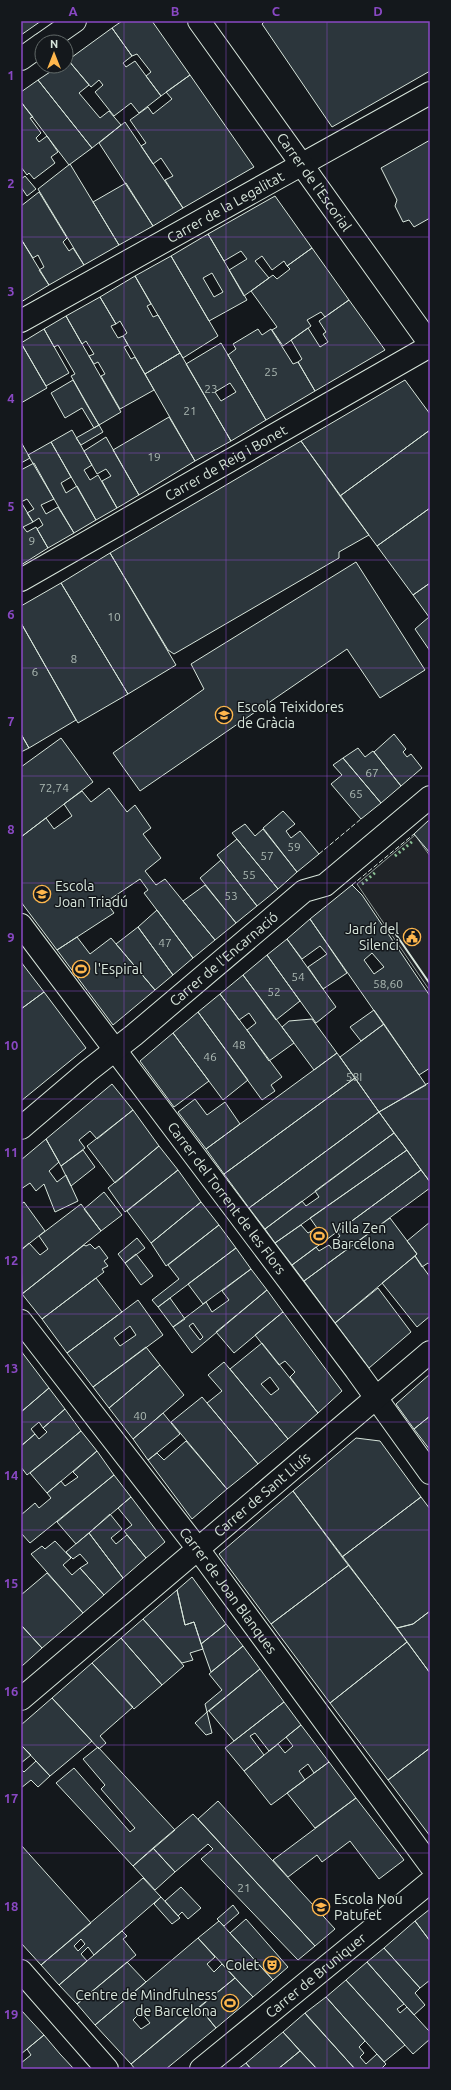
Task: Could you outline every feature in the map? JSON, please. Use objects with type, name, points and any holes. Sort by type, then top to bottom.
[{"type":"street","points":[[56,34],[75,21]]},
{"type":"street","name":"Carrer de l'Escorial","points":[[199,21],[430,345]]},
{"type":"street","points":[[21,59],[34,50]]},
{"type":"street","name":"Carrer de la Legalitat","points":[[21,321],[430,93]]},
{"type":"street","name":"Carrer de Reig i Bonet","points":[[21,580],[430,345]]},
{"type":"street","name":"Carrer de l'Encarnació","points":[[21,1128],[304,891],[325,885],[430,797]]},
{"type":"street","name":"Carrer del Torrent de les Flors","points":[[21,925],[376,1398],[430,1473]]},
{"type":"street","name":"Carrer de Joan Blanques","points":[[21,1321],[198,1549],[430,1865]]},
{"type":"street","name":"Carrer de Sant Lluís","points":[[21,1699],[430,1352]]},
{"type":"street","name":"Carrer de Bruniquer","points":[[202,2069],[430,1882]]},
{"type":"street","points":[[21,1971],[107,2069]]},
{"type":"shaded area","name":"Jardí del Silenci","points":[[415,835],[430,856],[430,991],[357,884]]},
{"type":"building","points":[[21,21],[41,21],[21,35]]},
{"type":"building","points":[[122,21],[152,21],[190,75],[161,96],[146,76],[151,72],[137,54],[132,56],[112,28]]},
{"type":"building","points":[[265,21],[430,21],[430,71],[332,127],[262,24]]},
{"type":"building","points":[[112,28],[132,56],[123,63],[126,67],[135,61],[161,96],[139,113],[131,103],[114,116],[95,92],[103,85],[99,80],[91,87],[74,67],[74,56]]},
{"type":"building","points":[[74,67],[89,85],[79,93],[100,118],[109,111],[121,125],[92,148],[38,80],[47,74],[74,74]]},
{"type":"building","points":[[190,75],[254,167],[183,208],[165,180],[173,176],[161,158],[153,164],[141,146],[146,143],[130,120],[148,107],[153,114],[172,99],[166,92]]},
{"type":"building","points":[[38,80],[92,148],[69,165],[21,102],[21,92]]},
{"type":"building","points":[[21,102],[33,117],[30,118],[41,133],[36,138],[39,142],[47,136],[58,152],[51,157],[55,163],[34,179],[29,173],[27,175],[21,167]]},
{"type":"building","points":[[125,122],[183,208],[153,226],[99,143]]},
{"type":"building","points":[[430,140],[430,218],[414,227],[409,220],[403,222],[395,206],[397,200],[381,168]]},
{"type":"building","points":[[70,164],[119,245],[84,265],[38,189]]},
{"type":"building","points":[[25,176],[36,189],[27,196],[21,187],[21,179]]},
{"type":"building","points":[[126,183],[153,226],[119,245],[93,202]]},
{"type":"building","points":[[39,192],[67,238],[63,242],[69,251],[73,248],[84,265],[49,285],[39,270],[44,267],[38,255],[33,258],[21,239],[21,206]]},
{"type":"building","points":[[275,196],[312,248],[287,266],[284,261],[272,270],[262,256],[255,261],[269,278],[244,296],[229,270],[247,259],[241,251],[224,261],[208,234]]},
{"type":"building","points":[[208,234],[247,300],[209,321],[171,256]],"holes":[[[212,273],[223,292],[214,297],[203,278]]]},
{"type":"building","points":[[21,239],[49,285],[21,302]]},
{"type":"building","points":[[312,248],[349,300],[325,317],[321,312],[307,320],[311,326],[283,346],[272,330],[277,327],[251,291],[273,275],[277,279],[290,269],[287,266]]},
{"type":"building","points":[[171,256],[218,336],[183,358],[135,276]]},
{"type":"building","points":[[135,276],[151,304],[147,306],[153,317],[158,315],[180,353],[145,374],[123,336],[127,333],[120,321],[116,324],[100,297]]},
{"type":"building","points":[[100,297],[116,324],[111,326],[112,328],[118,338],[123,336],[128,345],[124,347],[131,359],[135,357],[154,390],[120,409],[101,376],[105,374],[98,362],[94,364],[89,356],[94,354],[86,341],[82,344],[66,316]]},
{"type":"building","points":[[349,300],[385,350],[315,391],[298,362],[302,359],[291,340],[308,328],[320,347],[328,342],[323,334],[326,332],[319,321]]},
{"type":"building","points":[[66,316],[121,412],[99,425],[71,376],[75,374],[58,345],[54,347],[44,329]]},
{"type":"building","points":[[44,329],[69,373],[46,386],[21,343]]},
{"type":"building","points":[[258,329],[262,335],[271,329],[293,364],[298,362],[315,391],[266,420],[228,355],[236,349],[233,344]]},
{"type":"building","points":[[21,343],[47,388],[21,403]]},
{"type":"building","points":[[221,343],[266,420],[231,441],[186,364]],"holes":[[[230,383],[236,392],[221,401],[215,392]]]},
{"type":"building","points":[[180,353],[231,441],[195,461],[145,374]]},
{"type":"building","points":[[73,380],[99,425],[94,428],[82,408],[65,418],[51,393]]},
{"type":"building","points":[[405,380],[430,414],[430,430],[340,496],[301,441]]},
{"type":"building","points":[[169,417],[195,461],[139,495],[113,450]]},
{"type":"building","points":[[99,425],[103,432],[81,445],[76,438]]},
{"type":"building","points":[[72,430],[92,465],[84,470],[90,480],[98,475],[117,508],[96,520],[51,442]]},
{"type":"building","points":[[430,430],[430,508],[377,546],[340,496]]},
{"type":"building","points":[[106,437],[139,495],[117,508],[102,481],[111,476],[106,469],[97,474],[84,451]]},
{"type":"building","points":[[301,441],[369,535],[339,552],[339,558],[174,654],[168,650],[110,553]]},
{"type":"building","points":[[21,442],[30,458],[21,463]]},
{"type":"building","points":[[51,442],[71,477],[61,483],[66,493],[77,486],[96,520],[74,533],[28,455]]},
{"type":"building","points":[[34,463],[54,499],[41,505],[46,514],[58,507],[74,533],[48,548],[37,529],[43,525],[39,518],[33,522],[27,513],[34,509],[27,499],[21,502],[21,470]]},
{"type":"building","points":[[21,502],[33,522],[23,527],[27,532],[36,527],[48,548],[21,565]]},
{"type":"building","points":[[430,508],[430,583],[413,595],[377,546]]},
{"type":"building","points":[[110,553],[176,665],[128,694],[61,583]]},
{"type":"building","points":[[356,562],[425,670],[380,698],[347,649],[140,791],[113,753],[204,689],[191,664]]},
{"type":"building","points":[[61,583],[128,694],[78,723],[21,623],[21,606]]},
{"type":"building","points":[[430,583],[430,651],[415,629],[429,617],[413,595]]},
{"type":"building","points":[[21,623],[76,720],[29,748],[21,734]]},
{"type":"building","points":[[21,734],[29,748],[21,752]]},
{"type":"building","points":[[394,734],[406,749],[403,752],[407,757],[411,754],[422,768],[401,786],[374,752]]},
{"type":"building","points":[[61,738],[93,782],[21,837],[21,767]]},
{"type":"building","points":[[358,748],[365,757],[373,751],[401,786],[381,803],[343,758]]},
{"type":"building","points":[[343,758],[381,803],[361,819],[331,784],[342,775],[333,765]]},
{"type":"building","points":[[109,788],[127,812],[135,805],[151,828],[143,834],[161,858],[145,871],[156,885],[165,879],[215,940],[193,958],[144,893],[148,890],[140,879],[106,902],[114,913],[57,950],[21,902],[21,837],[46,818],[54,829],[72,816],[64,804],[82,791],[91,802]]},
{"type":"building","points":[[283,811],[295,824],[286,831],[291,838],[300,831],[319,854],[297,872],[263,828]]},
{"type":"building","points":[[430,820],[430,853],[414,834]]},
{"type":"building","points":[[245,824],[255,836],[263,829],[297,872],[278,889],[232,833]]},
{"type":"building","points":[[237,839],[278,889],[257,906],[217,855]]},
{"type":"building","points":[[221,860],[257,906],[236,923],[200,878]]},
{"type":"building","points":[[205,885],[236,923],[215,940],[183,901]]},
{"type":"building","points":[[352,885],[362,895],[430,996],[430,1068],[419,1075],[310,919]],"holes":[[[372,953],[384,967],[374,974],[364,960]]]},
{"type":"building","points":[[157,910],[193,958],[173,975],[138,927]]},
{"type":"building","points":[[310,919],[347,973],[323,989],[308,967],[327,954],[320,946],[302,959],[287,939]]},
{"type":"building","points":[[138,927],[173,975],[155,990],[116,944]]},
{"type":"building","points":[[77,937],[90,954],[111,938],[155,990],[113,1025],[57,950]]},
{"type":"building","points":[[287,939],[336,1007],[316,1023],[267,955]]},
{"type":"building","points":[[267,955],[300,1001],[276,1020],[243,975]]},
{"type":"building","points":[[21,962],[44,992],[21,1009]]},
{"type":"building","points":[[243,975],[294,1043],[269,1061],[247,1030],[256,1023],[249,1013],[239,1020],[220,994]]},
{"type":"building","points":[[44,992],[86,1048],[21,1101],[21,1009]]},
{"type":"building","points":[[220,994],[282,1077],[271,1085],[275,1091],[262,1100],[198,1012]]},
{"type":"building","points":[[374,1010],[384,1024],[361,1041],[350,1027]]},
{"type":"building","points":[[198,1012],[248,1080],[223,1100],[173,1033]]},
{"type":"building","points":[[312,1019],[337,1053],[314,1070],[282,1027],[289,1021]]},
{"type":"building","points":[[384,1024],[426,1085],[379,1112],[340,1057]]},
{"type":"building","points":[[173,1033],[209,1081],[174,1107],[140,1061]]},
{"type":"building","points":[[337,1053],[355,1078],[224,1174],[206,1149]]},
{"type":"building","points":[[355,1078],[379,1112],[249,1208],[224,1174]]},
{"type":"building","points":[[430,1082],[430,1182],[379,1112]]},
{"type":"building","points":[[112,1084],[133,1110],[97,1139],[90,1131],[79,1140],[85,1148],[61,1166],[46,1139]]},
{"type":"building","points":[[195,1099],[207,1115],[225,1102],[240,1124],[206,1149],[178,1112]]},
{"type":"building","points":[[133,1110],[159,1146],[115,1183],[87,1146]]},
{"type":"building","points":[[379,1112],[394,1133],[265,1229],[249,1208]]},
{"type":"building","points":[[394,1133],[407,1150],[275,1243],[265,1229],[302,1201],[306,1206],[319,1197],[315,1191]]},
{"type":"building","points":[[46,1139],[59,1162],[49,1171],[57,1182],[66,1175],[78,1201],[55,1212],[44,1184],[36,1191],[30,1183],[21,1189],[21,1160]]},
{"type":"building","points":[[159,1146],[178,1170],[125,1212],[108,1188]]},
{"type":"building","points":[[83,1150],[95,1167],[71,1186],[61,1166]]},
{"type":"building","points":[[407,1150],[421,1170],[292,1265],[275,1243],[301,1225],[308,1233],[317,1228],[310,1218]]},
{"type":"building","points":[[178,1170],[201,1202],[151,1243],[127,1211]]},
{"type":"building","points":[[421,1170],[430,1182],[430,1188],[304,1281],[292,1265],[316,1247],[319,1251],[329,1245],[333,1250],[339,1246],[335,1240],[340,1236],[337,1232]]},
{"type":"building","points":[[104,1192],[122,1215],[101,1231],[84,1209]]},
{"type":"building","points":[[24,1202],[45,1231],[21,1250],[21,1204]]},
{"type":"building","points":[[201,1202],[219,1225],[166,1266],[151,1243]]},
{"type":"building","points":[[81,1204],[101,1231],[22,1294],[21,1250],[29,1243],[40,1255],[48,1249],[39,1236]]},
{"type":"building","points":[[390,1218],[417,1254],[335,1323],[304,1281]]},
{"type":"building","points":[[430,1222],[430,1265],[428,1263],[422,1267],[415,1256],[417,1254],[407,1241]]},
{"type":"building","points":[[219,1225],[236,1248],[158,1307],[152,1300],[179,1279],[168,1265]]},
{"type":"building","points":[[137,1238],[145,1248],[125,1263],[118,1254]]},
{"type":"building","points":[[90,1244],[95,1249],[99,1246],[108,1258],[104,1261],[108,1266],[102,1269],[104,1272],[42,1319],[22,1294],[84,1245],[86,1246]]},
{"type":"building","points":[[236,1248],[251,1269],[203,1304],[188,1284]]},
{"type":"building","points":[[136,1254],[153,1276],[141,1285],[125,1263]]},
{"type":"building","points":[[415,1256],[430,1277],[430,1316],[417,1327],[382,1283]]},
{"type":"building","points":[[251,1269],[267,1290],[192,1353],[173,1327],[206,1302],[212,1312],[229,1300],[222,1291]],"holes":[[[193,1323],[203,1337],[200,1340],[189,1326]]]},
{"type":"building","points":[[96,1278],[122,1312],[67,1353],[42,1319]]},
{"type":"building","points":[[378,1288],[411,1332],[369,1368],[335,1323]]},
{"type":"building","points":[[267,1290],[283,1312],[234,1353],[216,1332]]},
{"type":"building","points":[[170,1298],[185,1319],[173,1327],[158,1307]]},
{"type":"building","points":[[138,1300],[163,1335],[93,1387],[67,1353]],"holes":[[[130,1326],[136,1335],[120,1346],[114,1338]]]},
{"type":"building","points":[[283,1312],[342,1391],[318,1413],[290,1377],[295,1372],[285,1361],[279,1365],[255,1335]]},
{"type":"building","points":[[262,1343],[318,1413],[288,1439],[230,1369]],"holes":[[[270,1377],[279,1389],[271,1395],[261,1384]]]},
{"type":"building","points":[[146,1347],[160,1365],[109,1408],[93,1387]]},
{"type":"building","points":[[21,1351],[49,1388],[21,1412]]},
{"type":"building","points":[[224,1362],[288,1439],[258,1464],[207,1403],[222,1391],[208,1375]]},
{"type":"building","points":[[160,1365],[184,1395],[133,1439],[109,1408]]},
{"type":"building","points":[[430,1374],[430,1416],[414,1429],[396,1404]]},
{"type":"building","points":[[49,1388],[65,1409],[43,1428],[39,1422],[31,1429],[35,1434],[21,1446],[21,1412]]},
{"type":"building","points":[[202,1397],[258,1464],[227,1489],[171,1422]]},
{"type":"building","points":[[65,1409],[81,1431],[27,1475],[21,1467],[21,1446],[35,1434],[39,1439],[47,1432],[43,1428]]},
{"type":"building","points":[[163,1413],[180,1434],[148,1460],[133,1439]]},
{"type":"building","points":[[430,1416],[430,1450],[414,1429]]},
{"type":"building","points":[[81,1431],[97,1451],[47,1493],[30,1473]]},
{"type":"building","points":[[356,1438],[380,1441],[421,1497],[342,1557],[293,1491]]},
{"type":"building","points":[[186,1441],[227,1489],[192,1519],[148,1460],[157,1453],[164,1460]]},
{"type":"building","points":[[97,1451],[114,1475],[30,1543],[21,1533],[21,1515],[35,1503],[39,1508],[51,1498],[47,1493],[61,1481],[65,1486],[78,1477],[73,1472]]},
{"type":"building","points":[[114,1475],[131,1497],[76,1544],[57,1522]]},
{"type":"building","points":[[293,1491],[349,1565],[271,1624],[219,1554]]},
{"type":"building","points":[[131,1497],[165,1542],[146,1558],[124,1531],[132,1525],[118,1508]]},
{"type":"building","points":[[421,1497],[430,1509],[430,1611],[413,1624],[397,1628],[342,1557]]},
{"type":"building","points":[[110,1514],[122,1529],[111,1538],[116,1544],[127,1535],[146,1558],[123,1578],[89,1533]]},
{"type":"building","points":[[89,1533],[123,1578],[104,1595],[80,1568],[88,1563],[80,1554],[73,1559],[66,1552]]},
{"type":"building","points":[[55,1541],[71,1558],[63,1565],[72,1575],[80,1568],[104,1595],[83,1613],[31,1554],[42,1546],[45,1549]]},
{"type":"building","points":[[349,1565],[407,1642],[330,1703],[271,1624]]},
{"type":"building","points":[[47,1573],[83,1613],[42,1648],[21,1625],[21,1595]]},
{"type":"building","points":[[192,1577],[226,1624],[201,1644],[194,1622],[185,1625],[177,1590]]},
{"type":"building","points":[[177,1590],[185,1625],[194,1622],[203,1649],[190,1653],[193,1660],[182,1663],[143,1619]]},
{"type":"building","points":[[430,1611],[430,1673],[397,1628],[413,1624]]},
{"type":"building","points":[[143,1619],[184,1666],[162,1685],[121,1638]]},
{"type":"building","points":[[226,1624],[243,1646],[211,1672],[201,1644]]},
{"type":"building","points":[[21,1625],[42,1648],[22,1666],[21,1665]]},
{"type":"building","points":[[121,1638],[162,1685],[134,1709],[92,1663]]},
{"type":"building","points":[[407,1642],[430,1673],[430,1748],[388,1780],[330,1703]]},
{"type":"building","points":[[243,1646],[260,1669],[207,1712],[205,1704],[222,1690],[209,1674]]},
{"type":"building","points":[[92,1663],[133,1707],[100,1736],[106,1743],[99,1749],[52,1698]]},
{"type":"building","points":[[260,1669],[284,1702],[234,1741],[209,1711]]},
{"type":"building","points":[[52,1698],[92,1741],[50,1776],[21,1745],[21,1725]]},
{"type":"building","points":[[284,1702],[301,1725],[269,1751],[255,1733],[250,1736],[264,1755],[244,1771],[225,1748]]},
{"type":"building","points":[[207,1712],[212,1733],[206,1735],[195,1723]]},
{"type":"building","points":[[301,1725],[329,1762],[314,1773],[308,1764],[299,1771],[305,1780],[271,1805],[244,1771],[278,1744],[285,1753],[293,1746],[286,1737]]},
{"type":"building","points":[[21,1745],[31,1755],[21,1763]]},
{"type":"building","points":[[98,1747],[175,1830],[133,1866],[56,1783],[74,1768],[130,1832],[135,1828],[101,1789],[105,1785],[83,1759]]},
{"type":"building","points":[[430,1748],[430,1836],[388,1780]]},
{"type":"building","points":[[36,1761],[50,1776],[38,1787],[31,1780],[21,1788],[21,1769],[24,1772]]},
{"type":"building","points":[[329,1762],[356,1798],[315,1828],[287,1793]]},
{"type":"building","points":[[356,1798],[404,1860],[379,1879],[350,1841],[322,1862],[317,1855],[288,1877],[273,1860]]},
{"type":"building","points":[[218,1801],[335,1929],[315,1946],[198,1819]]},
{"type":"building","points":[[193,1814],[315,1946],[298,1960],[201,1859],[213,1849],[208,1844],[175,1872],[153,1848]]},
{"type":"building","points":[[21,1845],[91,1923],[41,1965],[21,1943]]},
{"type":"building","points":[[153,1848],[175,1872],[155,1890],[133,1866]]},
{"type":"building","points":[[143,1878],[161,1897],[94,1955],[88,1947],[81,1954],[87,1961],[59,1985],[41,1965]],"holes":[[[81,1939],[85,1944],[78,1951],[74,1946]]]},
{"type":"building","points":[[181,1887],[201,1908],[188,1919],[182,1912],[178,1916],[165,1901]]},
{"type":"building","points":[[161,1897],[180,1918],[172,1924],[154,1904]]},
{"type":"building","points":[[233,1905],[239,1913],[224,1926],[217,1919]]},
{"type":"building","points":[[430,1909],[430,1941],[415,1921]]},
{"type":"building","points":[[246,1919],[288,1967],[273,1980],[230,1933]]},
{"type":"building","points":[[219,1921],[273,1980],[253,1997],[198,1938]]},
{"type":"building","points":[[415,1921],[430,1941],[430,1980],[420,1988],[384,1948]]},
{"type":"building","points":[[122,1931],[127,1936],[123,1939],[136,1955],[77,2004],[59,1985]]},
{"type":"building","points":[[198,1938],[215,1957],[207,1964],[214,1972],[222,1964],[235,1978],[131,2064],[95,2025]],"holes":[[[141,2012],[150,2023],[141,2029],[133,2020]]]},
{"type":"building","points":[[384,1948],[420,1988],[415,1993],[425,2005],[414,2015],[367,1962]]},
{"type":"building","points":[[127,1962],[146,1982],[95,2025],[77,2004]]},
{"type":"building","points":[[367,1962],[404,2004],[397,2009],[400,2013],[407,2007],[429,2031],[430,2030],[430,2039],[413,2054],[346,1980]]},
{"type":"building","points":[[235,1978],[253,1997],[216,2028],[199,2007]]},
{"type":"building","points":[[346,1980],[405,2045],[384,2062],[326,1997]]},
{"type":"building","points":[[326,1997],[365,2041],[359,2047],[364,2053],[360,2057],[366,2064],[377,2054],[386,2064],[381,2069],[355,2069],[305,2013]]},
{"type":"building","points":[[199,2007],[216,2028],[166,2069],[135,2069],[131,2064]]},
{"type":"building","points":[[21,2010],[44,2035],[21,2054]]},
{"type":"building","points":[[305,2013],[355,2069],[317,2069],[283,2032]]},
{"type":"building","points":[[283,2032],[300,2051],[278,2069],[251,2069],[246,2063]]},
{"type":"building","points":[[44,2035],[74,2069],[21,2069],[21,2063],[31,2055],[27,2049]]},
{"type":"building","points":[[300,2051],[317,2069],[278,2069]]},
{"type":"building","points":[[246,2063],[251,2069],[238,2069]]},
{"type":"hedge","points":[[395,856],[413,841]]},
{"type":"hedge","points":[[362,884],[377,871]]},
{"type":"fence","points":[[319,854],[361,819]]},
{"type":"fence","points":[[352,885],[414,834]]},
{"type":"wall","points":[[395,933],[430,984]]},
{"type":"place","name":"Escola Teixidores de Gràcia","points":[[224,715]]},
{"type":"place","name":"Escola Joan Triadú","points":[[42,894]]},
{"type":"place","name":"Jardí del Silenci","points":[[412,937]]},
{"type":"place","name":"l'Espiral","points":[[81,969]]},
{"type":"place","name":"Villa Zen Barcelona","points":[[319,1236]]},
{"type":"place","name":"Escola Nou Patufet","points":[[321,1907]]},
{"type":"place","name":"Colet","points":[[272,1965]]},
{"type":"place","name":"Centre de Mindfulness de Barcelona","points":[[230,2003]]}]
